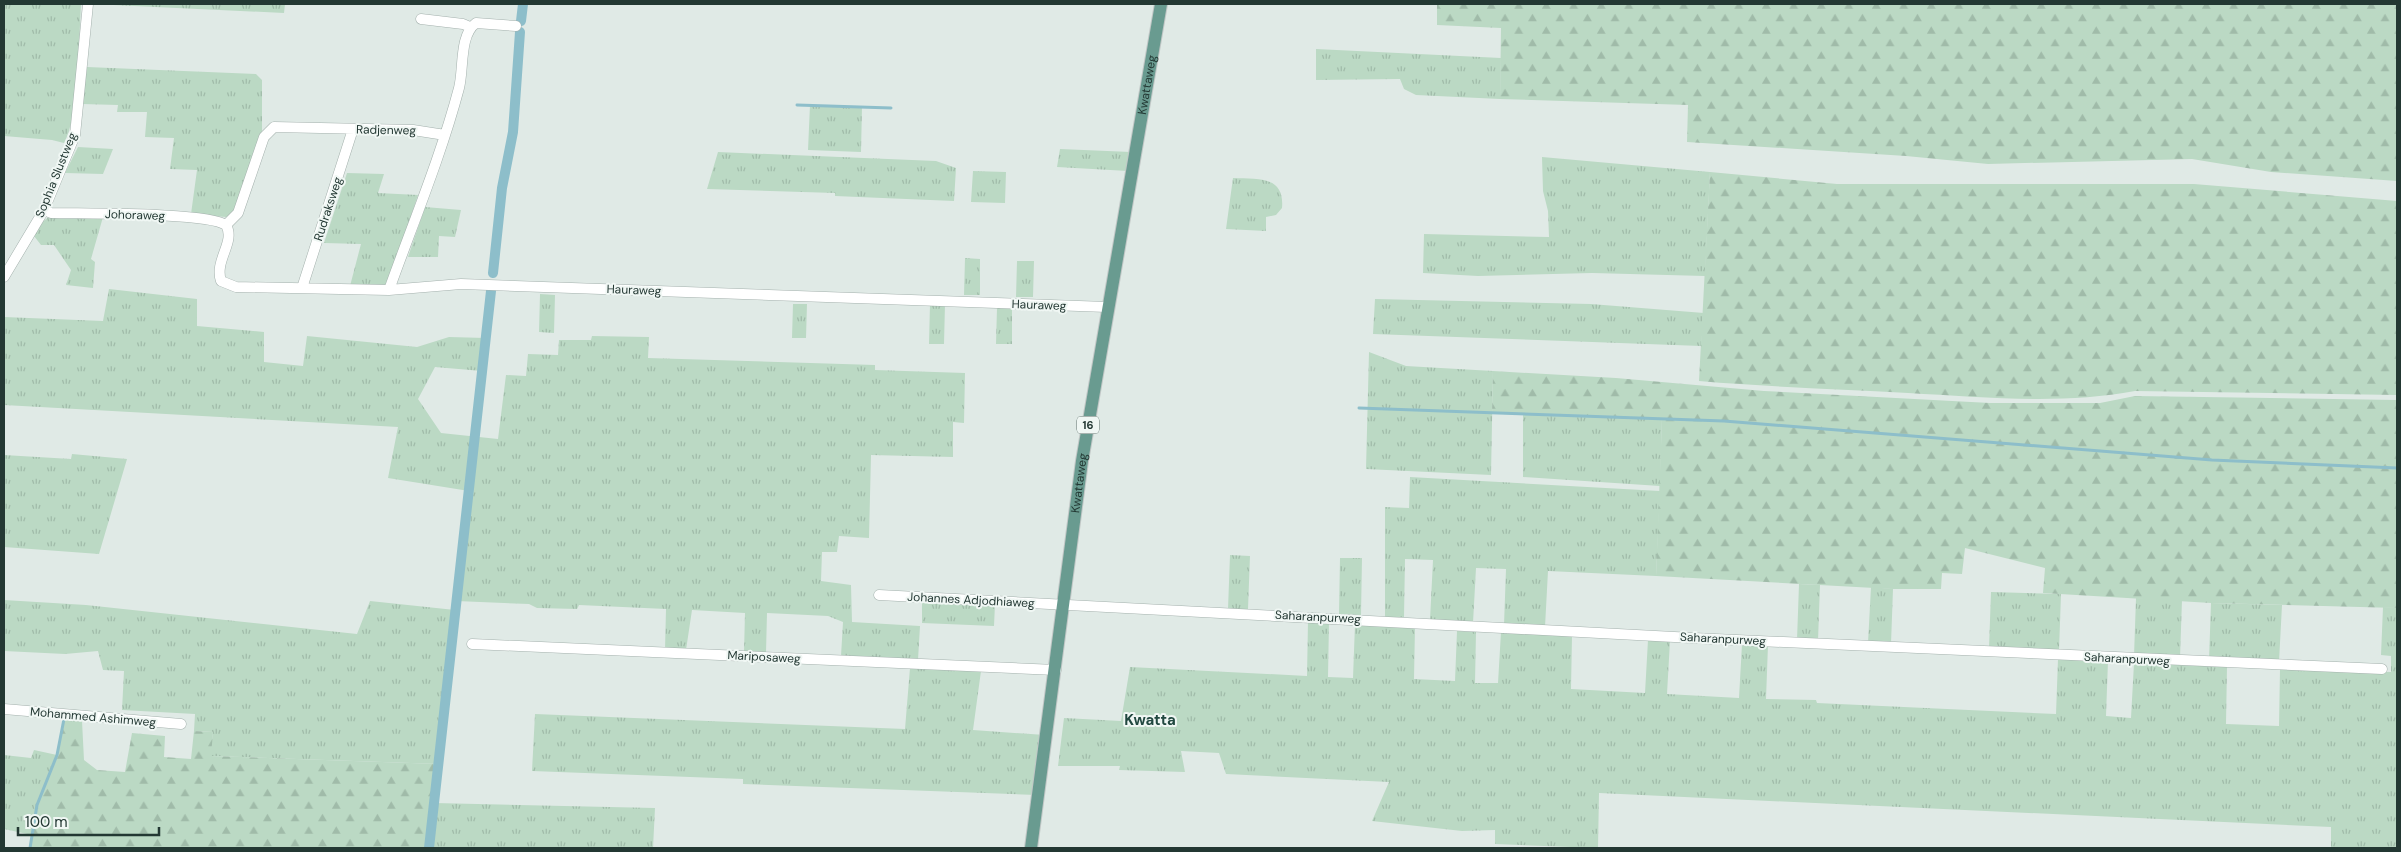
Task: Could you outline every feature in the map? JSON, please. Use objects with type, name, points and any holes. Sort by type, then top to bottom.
[{"type":"main road","name":"Kwattaweg","points":[[1031,848],[1056,670],[1082,461],[1107,307],[1161,4]]},
{"type":"street","name":"Sophia Slustweg","points":[[4,277],[44,210],[74,135],[88,4]]},
{"type":"street","points":[[421,19],[463,24],[470,27]]},
{"type":"street","points":[[389,290],[445,135],[460,86],[468,31],[476,23],[516,26]]},
{"type":"street","name":"Radjenweg","points":[[226,225],[238,213],[264,137],[274,127],[413,130],[445,135]]},
{"type":"street","name":"Rudraksweg","points":[[302,288],[353,129]]},
{"type":"street","name":"Johoraweg","points":[[44,210],[51,213],[214,219],[226,225]]},
{"type":"street","name":"Hauraweg","points":[[226,225],[230,236],[219,265],[221,281],[236,287],[389,290],[461,284],[1107,307]]},
{"type":"street","name":"Johannes Adjodhiaweg","points":[[879,595],[1064,604]]},
{"type":"street","name":"Saharanpurweg","points":[[1064,604],[1890,648],[2382,669]]},
{"type":"street","name":"Mariposaweg","points":[[472,644],[1056,670]]},
{"type":"street","name":"Mohammed Ashimweg","points":[[4,709],[181,724]]},
{"type":"green space","points":[[4,4],[81,4],[79,55],[73,116],[64,143],[52,140],[4,136]]},
{"type":"green space","points":[[92,4],[285,4],[284,13]]},
{"type":"green space","points":[[1437,4],[2397,4],[2397,181],[2271,172],[2192,159],[1988,164],[1906,156],[1687,142],[1688,105],[1500,99],[1501,28],[1437,25]]},
{"type":"green space","points":[[1316,49],[1501,58],[1500,99],[1416,95],[1404,89],[1400,79],[1316,80]]},
{"type":"green space","points":[[87,67],[256,74],[262,80],[262,131],[236,212],[226,217],[191,214],[197,170],[170,169],[174,138],[145,137],[147,112],[117,112],[118,105],[82,104]]},
{"type":"green space","points":[[810,105],[862,107],[861,152],[808,150]]},
{"type":"green space","points":[[78,147],[113,149],[103,174],[65,173]]},
{"type":"green space","points":[[1060,149],[1131,152],[1128,171],[1057,167]]},
{"type":"green space","points":[[718,152],[936,161],[956,168],[954,201],[835,196],[835,193],[707,189]]},
{"type":"green space","points":[[1542,157],[1710,172],[1705,276],[1592,273],[1478,276],[1423,273],[1424,234],[1549,237],[1548,211],[1543,191]]},
{"type":"green space","points":[[973,171],[1006,172],[1005,203],[971,202]]},
{"type":"green space","points":[[1710,172],[1837,184],[2194,184],[2397,201],[2397,395],[2135,391],[2079,398],[2022,399],[1699,381]]},
{"type":"green space","points":[[347,173],[384,174],[378,193],[418,195],[388,284],[385,286],[350,286],[361,244],[324,243]]},
{"type":"green space","points":[[1233,178],[1251,178],[1267,181],[1274,184],[1279,190],[1282,197],[1282,208],[1276,215],[1266,217],[1266,231],[1226,229]]},
{"type":"green space","points":[[425,207],[461,210],[455,237],[439,236],[438,257],[408,257]]},
{"type":"green space","points":[[50,216],[103,217],[91,259],[95,262],[93,288],[66,285],[71,270],[54,245],[41,245],[34,236],[41,223]]},
{"type":"green space","points":[[965,258],[980,259],[980,295],[964,295]]},
{"type":"green space","points":[[1017,261],[1034,261],[1033,297],[1016,297]]},
{"type":"green space","points":[[109,289],[197,299],[197,326],[264,332],[264,362],[303,366],[307,336],[417,347],[449,337],[486,338],[482,371],[435,367],[418,399],[441,433],[498,439],[506,375],[526,376],[528,354],[558,355],[559,340],[591,340],[592,336],[649,337],[648,358],[875,365],[875,370],[965,373],[964,423],[953,422],[953,457],[871,455],[869,538],[839,536],[837,552],[822,552],[821,581],[851,585],[852,622],[920,626],[918,660],[841,656],[843,622],[828,616],[767,613],[766,653],[744,652],[745,613],[692,610],[686,650],[665,650],[666,609],[579,605],[577,609],[537,608],[529,604],[456,601],[469,491],[388,478],[398,427],[4,405],[4,317],[103,321]]},
{"type":"green space","points":[[540,294],[555,295],[554,333],[539,332]]},
{"type":"green space","points":[[1375,299],[1591,304],[1704,313],[1701,346],[1373,334]]},
{"type":"green space","points":[[793,304],[807,304],[806,338],[792,338]]},
{"type":"green space","points":[[930,304],[945,304],[944,344],[929,344]]},
{"type":"green space","points":[[997,308],[1012,308],[1012,344],[996,344]]},
{"type":"green space","points":[[1369,352],[1406,366],[1493,371],[1491,475],[1366,469]]},
{"type":"green space","points":[[1493,371],[1616,378],[1764,391],[1990,403],[2100,403],[2135,396],[2397,400],[2397,608],[2211,603],[2043,593],[2045,568],[1965,548],[1962,574],[1942,573],[1941,589],[1893,589],[1656,576],[1662,419],[1492,413]]},
{"type":"green space","points":[[1523,414],[1662,419],[1660,486],[1523,477]]},
{"type":"green space","points":[[72,454],[127,459],[99,554],[4,547],[4,455],[71,459]]},
{"type":"green space","points":[[1410,477],[1660,491],[1656,576],[1548,571],[1545,627],[1504,625],[1506,569],[1476,568],[1473,623],[1430,620],[1433,560],[1405,559],[1404,617],[1385,617],[1385,507],[1409,508]]},
{"type":"green space","points":[[1230,555],[1250,556],[1248,609],[1228,609]]},
{"type":"green space","points":[[1340,558],[1362,558],[1361,615],[1339,614]]},
{"type":"green space","points":[[1799,584],[1820,585],[1818,641],[1797,640]]},
{"type":"green space","points":[[1871,587],[1893,589],[1891,644],[1868,643]]},
{"type":"green space","points":[[1991,592],[2061,594],[2059,651],[1989,648]]},
{"type":"green space","points":[[2136,598],[2182,600],[2180,658],[2134,656]]},
{"type":"green space","points":[[4,600],[86,605],[357,634],[370,601],[455,610],[439,764],[210,756],[213,732],[194,731],[195,714],[122,710],[124,671],[103,670],[98,651],[65,654],[4,651]]},
{"type":"green space","points":[[922,600],[995,604],[994,626],[922,623]]},
{"type":"green space","points":[[2211,603],[2282,605],[2279,662],[2209,660]]},
{"type":"green space","points":[[2383,607],[2397,608],[2397,848],[2331,848],[2331,827],[1599,793],[1598,848],[1495,844],[1495,830],[1462,831],[1372,821],[1389,782],[1226,774],[1219,753],[1181,751],[1185,772],[1119,770],[1120,766],[1058,766],[1064,718],[1121,721],[1130,667],[1307,676],[1308,621],[1329,622],[1328,677],[1353,678],[1355,624],[1415,626],[1414,679],[1455,681],[1457,631],[1476,632],[1475,683],[1498,683],[1501,632],[1572,636],[1571,689],[1645,693],[1648,640],[1670,641],[1667,694],[1739,698],[1742,644],[1768,645],[1766,699],[1816,700],[1817,703],[2056,714],[2058,659],[2108,661],[2106,716],[2131,718],[2134,663],[2227,667],[2226,724],[2279,726],[2280,669],[2391,672],[2391,656],[2381,655]]},
{"type":"green space","points":[[910,668],[981,671],[973,730],[1045,735],[1036,795],[743,784],[743,779],[532,771],[535,714],[905,729]]},
{"type":"green space","points":[[64,719],[82,721],[84,760],[97,770],[125,772],[132,733],[165,736],[164,757],[191,759],[194,731],[213,732],[211,756],[439,764],[429,848],[30,848],[37,805],[57,755]]},
{"type":"green space","points":[[34,750],[57,755],[37,805],[32,835],[4,829],[4,755],[31,758]]},
{"type":"green space","points":[[434,803],[655,808],[653,848],[429,848]]},
{"type":"waterway","points":[[521,21],[523,4]]},
{"type":"waterway","points":[[493,273],[502,188],[513,132],[520,32]]},
{"type":"waterway","points":[[797,105],[891,108]]},
{"type":"waterway","points":[[429,848],[491,291]]},
{"type":"waterway","points":[[1359,408],[1724,421],[2212,460],[2397,468]]},
{"type":"waterway","points":[[30,848],[37,805],[57,755],[64,719]]},
{"type":"district","name":"Kwatta","points":[[1150,720]]}]
